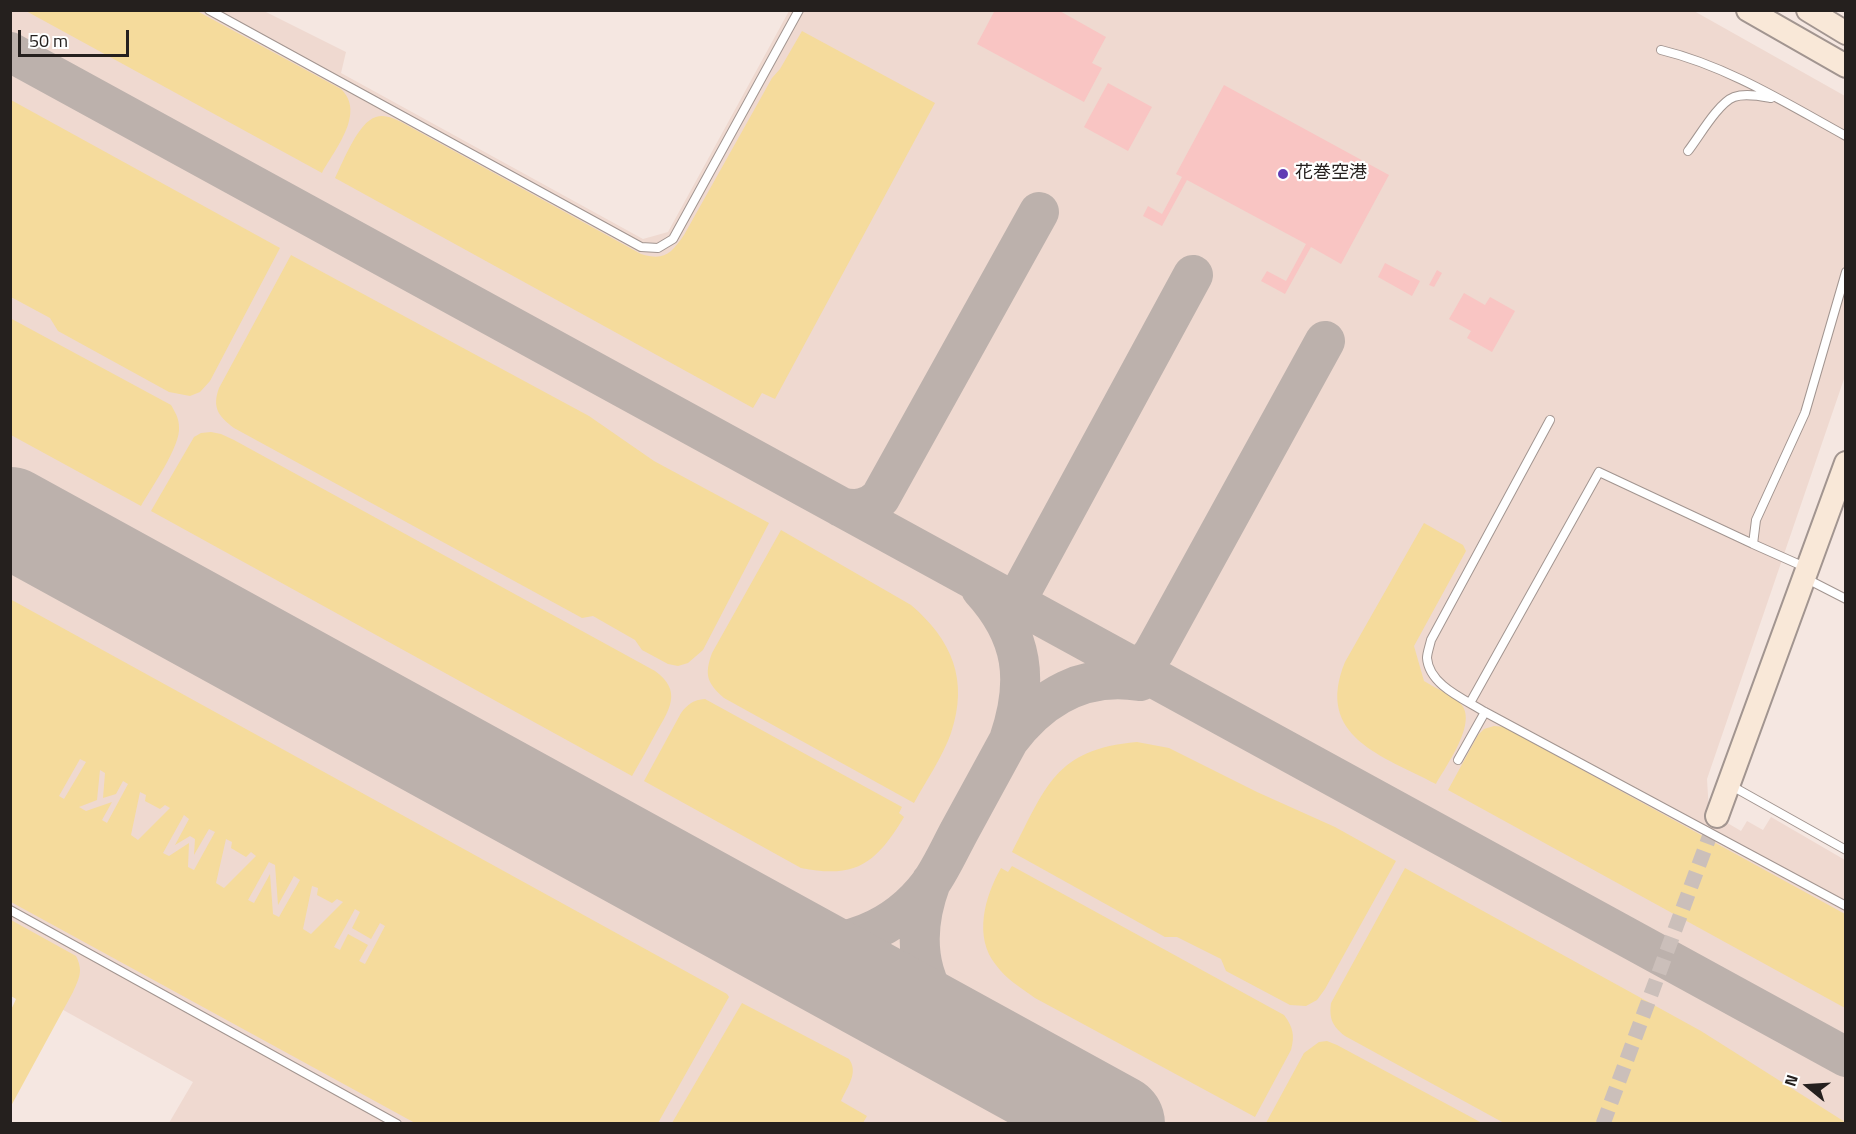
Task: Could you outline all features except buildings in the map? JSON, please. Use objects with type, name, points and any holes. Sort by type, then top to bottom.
[{"type":"street","points":[[1748,10],[1845,66]]},
{"type":"street","points":[[1808,10],[1845,33]]},
{"type":"street","points":[[1718,816],[1845,463]]},
{"type":"lane","points":[[209,10],[641,247],[658,248],[673,239],[799,10]]},
{"type":"lane","points":[[1661,50],[1687,56],[1761,88],[1845,136]]},
{"type":"lane","points":[[1688,151],[1723,103],[1734,97],[1744,96],[1776,98]]},
{"type":"lane","points":[[1753,544],[1756,520],[1805,413],[1845,272]]},
{"type":"lane","points":[[1550,420],[1431,640],[1427,657],[1431,672],[1439,683],[1470,703],[1845,906]]},
{"type":"lane","points":[[1470,703],[1599,472],[1753,544],[1805,572],[1845,599]]},
{"type":"lane","points":[[1458,760],[1485,711]]},
{"type":"lane","points":[[1729,784],[1845,850]]},
{"type":"lane","points":[[10,910],[397,1124]]},
{"type":"shaded area","points":[[11,11],[264,11],[346,52],[341,73],[643,239],[668,232],[789,11],[1694,11],[1845,96],[1845,376],[1707,779],[1709,812],[1741,831],[1747,821],[1763,830],[1771,817],[1845,860],[1845,1123],[169,1123],[193,1082],[11,981]]},
{"type":"shaded area","points":[[26,11],[197,11],[341,89],[348,99],[350,109],[346,131],[322,173]]},
{"type":"shaded area","points":[[802,31],[935,103],[775,399],[762,393],[753,408],[335,178],[363,126],[376,117],[386,117],[403,123],[641,254],[661,256],[671,251],[684,235],[772,78],[780,69]]},
{"type":"shaded area","points":[[11,100],[280,248],[210,381],[200,392],[190,396],[169,392],[58,331],[50,318],[11,297]]},
{"type":"shaded area","points":[[291,255],[589,416],[654,461],[769,523],[703,650],[688,663],[678,666],[668,664],[642,650],[635,640],[593,616],[582,618],[234,428],[224,419],[216,406],[219,388]]},
{"type":"shaded area","points":[[10,318],[171,405],[178,421],[178,435],[170,456],[141,506],[11,435]]},
{"type":"shaded area","points":[[211,432],[234,440],[664,678],[671,693],[669,709],[632,776],[151,511],[194,437],[201,433]]},
{"type":"shaded area","points":[[1424,523],[1463,545],[1466,551],[1414,646],[1424,681],[1456,700],[1465,711],[1466,721],[1459,744],[1436,784],[1395,764],[1359,741],[1346,726],[1339,709],[1338,688],[1345,662]]},
{"type":"shaded area","points":[[781,530],[911,605],[937,632],[946,647],[957,678],[956,714],[944,751],[914,803],[724,698],[711,683],[708,667],[712,653]]},
{"type":"shaded area","points":[[10,599],[729,997],[658,1123],[415,1123],[11,902]],"holes":[[[80,759],[86,762],[64,799],[59,796]],[[100,770],[105,773],[103,798],[116,794],[123,781],[128,784],[107,823],[102,820],[112,802],[86,811],[79,807],[97,800]],[[140,792],[146,795],[145,801],[160,809],[165,805],[170,808],[138,840],[131,835]],[[184,815],[189,819],[175,845],[190,836],[195,839],[194,855],[209,829],[215,832],[194,870],[188,867],[189,843],[169,856],[163,853]],[[226,839],[232,842],[231,848],[246,857],[251,852],[256,856],[224,888],[216,883]],[[269,862],[275,865],[278,905],[294,876],[300,880],[279,917],[273,914],[270,874],[254,903],[248,900]],[[312,886],[318,888],[317,895],[332,903],[337,899],[343,902],[311,934],[303,929]],[[355,909],[360,912],[352,928],[371,939],[380,923],[385,926],[365,964],[359,961],[368,945],[348,934],[340,950],[334,947]]]},
{"type":"shaded area","points":[[705,699],[902,807],[899,813],[904,817],[894,833],[874,856],[851,869],[820,871],[801,868],[644,781],[681,713],[691,703]]},
{"type":"shaded area","points":[[1494,726],[1504,727],[1845,914],[1845,1008],[1448,790],[1478,735],[1484,729]]},
{"type":"shaded area","points":[[1137,742],[1169,748],[1257,792],[1335,827],[1396,861],[1317,1000],[1306,1006],[1290,1005],[1226,971],[1221,959],[1177,937],[1165,937],[1012,852],[1034,808],[1056,775],[1070,763],[1088,753],[1109,746]]},
{"type":"shaded area","points":[[1012,866],[1284,1015],[1292,1031],[1291,1050],[1255,1117],[1035,998],[1004,975],[989,954],[983,929],[986,904],[995,879],[1001,868],[1008,872]]},
{"type":"shaded area","points":[[1405,868],[1701,1031],[1845,1123],[1504,1123],[1345,1036],[1332,1021],[1331,1003]]},
{"type":"shaded area","points":[[11,920],[76,956],[80,970],[73,992],[11,1106],[11,1010],[16,999],[11,996]]},
{"type":"shaded area","points":[[742,1003],[849,1059],[853,1070],[841,1101],[867,1116],[863,1123],[672,1123]]},
{"type":"shaded area","points":[[1327,1041],[1482,1123],[1266,1123],[1304,1053],[1319,1042]]},
{"type":"taxiway","points":[[10,52],[1846,1057]]},
{"type":"taxiway","points":[[841,507],[862,508],[880,498],[1039,212]]},
{"type":"taxiway","points":[[1013,629],[1015,603],[1193,275]]},
{"type":"taxiway","points":[[1115,678],[1137,669],[1154,652],[1325,341]]},
{"type":"taxiway","points":[[760,929],[785,939],[806,943],[847,940],[884,925],[917,900],[930,884],[1009,740],[1019,698],[1019,660],[1014,642],[1006,624],[981,589]]},
{"type":"taxiway","points":[[1009,740],[1036,711],[1066,691],[1101,680],[1140,681]]},
{"type":"taxiway","points":[[931,882],[920,929],[920,951],[924,971],[931,991],[942,1010],[974,1046]]},
{"type":"runway","points":[[10,517],[1115,1124]]},
{"type":"tunnel","points":[[1603,1124],[1717,816]]},
{"type":"place","name":"花巻空港","points":[[1283,174]]}]
